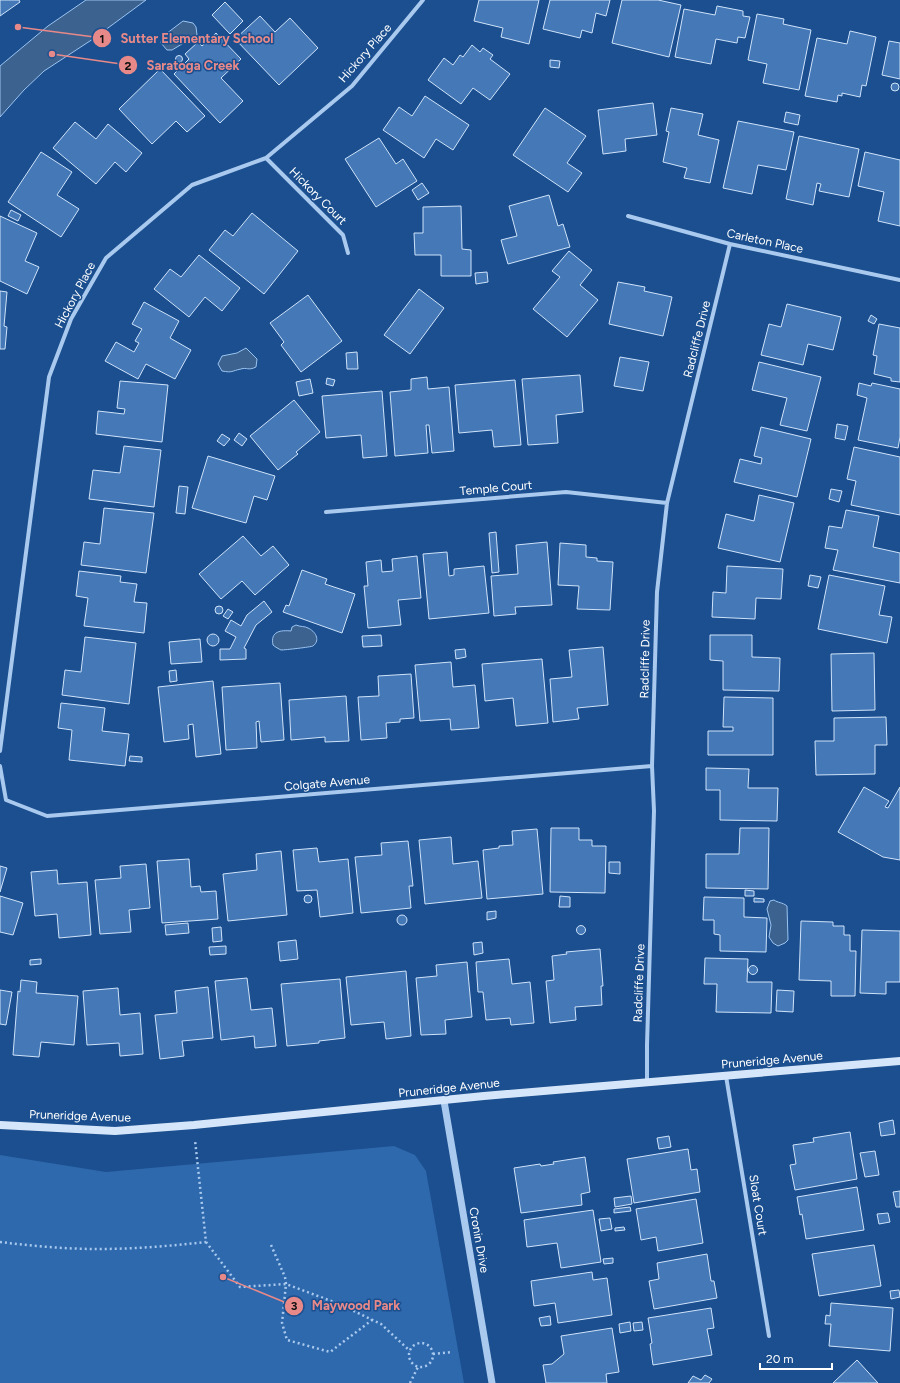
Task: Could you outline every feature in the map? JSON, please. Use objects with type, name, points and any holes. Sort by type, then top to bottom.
[{"type":"main road","name":"Pruneridge Avenue","points":[[0,1125],[115,1132],[444,1100],[900,1061]]},
{"type":"street","name":"Hickory Place","points":[[0,751],[49,377],[71,319],[106,258],[192,185],[266,158],[352,86],[423,0]]},
{"type":"street","name":"Hickory Court","points":[[266,158],[343,235],[348,253]]},
{"type":"street","name":"Carleton Place","points":[[628,216],[730,244],[900,280]]},
{"type":"street","name":"Radcliffe Drive","points":[[647,1083],[654,811],[652,766],[656,592],[667,503],[730,244]]},
{"type":"street","name":"Temple Court","points":[[326,512],[566,492],[667,503]]},
{"type":"street","name":"Colgate Avenue","points":[[0,766],[6,800],[47,816],[652,766]]},
{"type":"street","name":"Sloat Court","points":[[726,1076],[769,1336]]},
{"type":"street","name":"Cronin Drive","points":[[444,1100],[492,1383]]},
{"type":"path","points":[[194,1125],[206,1242],[240,1288],[286,1284],[339,1304],[381,1324],[410,1351]]},
{"type":"path","points":[[0,1242],[30,1246],[96,1249],[155,1247],[206,1242]]},
{"type":"path","points":[[271,1245],[285,1277],[286,1284],[282,1323],[287,1340],[330,1352],[372,1320]]},
{"type":"path","points":[[423,1344],[430,1347],[433,1354],[433,1358],[426,1366],[418,1367],[410,1359],[410,1351],[415,1345],[423,1344]]},
{"type":"path","points":[[433,1354],[452,1352]]},
{"type":"path","points":[[410,1383],[418,1367]]},
{"type":"shaded area","points":[[86,0],[146,0],[93,39],[44,71],[24,90],[0,117],[0,66],[48,26]]},
{"type":"shaded area","points":[[183,21],[193,23],[196,27],[197,35],[172,50],[167,50],[161,43],[162,37]]},
{"type":"shaded area","points":[[246,348],[257,359],[256,367],[230,372],[222,371],[218,364],[222,356],[237,353]]},
{"type":"shaded area","points":[[296,625],[307,627],[315,633],[317,641],[313,646],[281,650],[273,645],[273,637],[277,632],[291,631],[292,627]]},
{"type":"shaded area","points":[[774,900],[787,906],[788,940],[778,946],[773,943],[769,937],[771,925],[767,909],[770,901]]},
{"type":"shaded area","points":[[394,1146],[415,1155],[426,1171],[464,1383],[0,1383],[0,1155],[106,1172]]},
{"type":"building","points":[[0,0],[19,0],[20,2],[0,16]]},
{"type":"building","points":[[479,0],[539,0],[529,44],[501,37],[503,28],[474,21]]},
{"type":"building","points":[[550,0],[610,0],[606,16],[596,13],[592,33],[582,30],[580,38],[543,29]]},
{"type":"building","points":[[622,0],[658,0],[681,5],[669,57],[612,43]]},
{"type":"building","points":[[225,2],[243,21],[230,34],[212,15]]},
{"type":"building","points":[[717,6],[743,11],[743,16],[750,17],[745,38],[738,37],[737,43],[716,39],[711,64],[675,57],[684,9],[715,15]]},
{"type":"building","points":[[757,14],[784,19],[783,24],[811,30],[799,90],[763,83],[767,64],[748,60]]},
{"type":"building","points":[[260,16],[275,32],[290,18],[318,48],[279,85],[235,39]]},
{"type":"building","points":[[850,31],[876,37],[866,86],[862,85],[860,97],[842,93],[842,96],[838,95],[837,102],[805,96],[817,38],[847,44]]},
{"type":"building","points":[[216,33],[241,59],[221,78],[243,101],[220,123],[174,74],[189,59],[185,54],[198,42],[202,46]]},
{"type":"building","points":[[889,41],[900,43],[900,79],[882,75]]},
{"type":"building","points":[[472,45],[480,52],[483,48],[493,55],[490,59],[510,74],[490,100],[473,88],[461,104],[428,80],[444,58],[453,65],[460,55],[463,57]]},
{"type":"building","points":[[179,55],[182,56],[182,62],[179,63],[176,62],[175,59],[176,56]]},
{"type":"building","points":[[550,60],[560,61],[559,68],[550,67]]},
{"type":"building","points":[[160,69],[205,116],[187,132],[176,121],[152,144],[119,109]]},
{"type":"building","points":[[893,83],[897,83],[899,87],[897,91],[893,91],[891,89],[891,85]]},
{"type":"building","points":[[425,96],[469,125],[453,150],[436,139],[424,158],[383,130],[399,107],[412,116]]},
{"type":"building","points":[[653,103],[657,135],[625,139],[626,151],[603,154],[598,110]]},
{"type":"building","points":[[545,108],[586,136],[567,163],[582,173],[568,192],[513,155]]},
{"type":"building","points":[[671,108],[703,114],[698,135],[719,140],[710,183],[684,178],[687,168],[663,162],[669,132],[666,131]]},
{"type":"building","points":[[786,112],[800,115],[798,125],[784,122]]},
{"type":"building","points":[[738,121],[794,132],[786,170],[758,165],[752,194],[723,188]]},
{"type":"building","points":[[75,122],[96,139],[108,124],[142,153],[126,172],[115,162],[96,184],[53,148]]},
{"type":"building","points":[[799,136],[859,149],[849,197],[819,191],[821,184],[817,183],[813,205],[786,199]]},
{"type":"building","points":[[379,138],[396,164],[403,159],[417,181],[376,207],[345,159]]},
{"type":"building","points":[[41,152],[72,172],[57,195],[79,209],[61,237],[8,202]]},
{"type":"building","points":[[865,152],[900,160],[900,226],[878,221],[884,192],[858,186]]},
{"type":"building","points":[[422,183],[429,193],[418,200],[412,190]]},
{"type":"building","points":[[549,195],[558,226],[563,224],[570,247],[508,264],[501,240],[517,236],[509,206]]},
{"type":"building","points":[[461,206],[462,249],[471,250],[471,276],[441,276],[441,255],[415,255],[414,233],[423,233],[423,207]]},
{"type":"building","points":[[11,210],[21,215],[18,221],[8,216]]},
{"type":"building","points":[[252,213],[298,251],[264,294],[209,250],[225,230],[233,236]]},
{"type":"building","points":[[0,216],[37,233],[25,261],[39,267],[27,294],[0,281]]},
{"type":"building","points":[[569,251],[592,270],[580,285],[598,300],[567,337],[533,309],[560,277],[552,271]]},
{"type":"building","points":[[199,255],[240,288],[222,311],[205,297],[189,317],[154,289],[170,269],[181,277]]},
{"type":"building","points":[[487,272],[488,282],[476,284],[475,273]]},
{"type":"building","points":[[618,282],[645,287],[644,291],[672,297],[663,336],[609,324]]},
{"type":"building","points":[[419,289],[444,308],[410,354],[384,335]]},
{"type":"building","points":[[0,291],[7,292],[4,326],[7,327],[5,349],[0,349]]},
{"type":"building","points":[[308,295],[342,341],[301,372],[281,345],[284,342],[270,323]]},
{"type":"building","points":[[144,302],[179,321],[170,338],[191,350],[175,379],[146,364],[138,379],[105,361],[116,342],[134,352],[139,343],[135,341],[142,329],[132,324]]},
{"type":"building","points":[[787,304],[841,317],[833,350],[808,344],[803,365],[761,355],[769,324],[781,327]]},
{"type":"building","points":[[871,315],[877,319],[874,324],[868,321]]},
{"type":"building","points":[[879,324],[900,328],[900,382],[891,381],[891,378],[874,374],[877,356],[873,355]]},
{"type":"building","points":[[357,352],[358,369],[347,369],[346,353]]},
{"type":"building","points":[[620,357],[649,362],[643,391],[614,386]]},
{"type":"building","points":[[759,362],[821,377],[807,431],[780,425],[787,398],[752,390]]},
{"type":"building","points":[[580,375],[583,412],[556,415],[558,443],[528,445],[522,379]]},
{"type":"building","points":[[427,377],[428,389],[449,387],[454,451],[432,453],[429,425],[426,425],[428,453],[395,456],[390,392],[411,390],[411,379]]},
{"type":"building","points":[[327,378],[335,380],[333,386],[326,384]]},
{"type":"building","points":[[310,379],[313,393],[299,396],[296,382]]},
{"type":"building","points":[[515,380],[521,445],[494,447],[492,430],[459,433],[455,385]]},
{"type":"building","points":[[120,381],[168,385],[162,442],[96,434],[98,411],[124,414],[125,409],[117,408]]},
{"type":"building","points":[[859,383],[871,386],[872,383],[900,389],[900,437],[898,448],[858,440],[867,398],[857,395]]},
{"type":"building","points":[[382,391],[387,456],[363,458],[361,435],[326,438],[322,396]]},
{"type":"building","points":[[294,400],[320,432],[296,452],[298,454],[278,470],[250,436]]},
{"type":"building","points":[[837,424],[848,426],[845,440],[835,438]]},
{"type":"building","points":[[761,427],[811,439],[797,497],[734,482],[740,459],[761,464],[762,458],[754,456]]},
{"type":"building","points":[[239,433],[247,439],[242,446],[234,440]]},
{"type":"building","points":[[222,434],[230,439],[224,446],[217,441]]},
{"type":"building","points":[[124,446],[161,450],[154,507],[89,499],[93,470],[120,473]]},
{"type":"building","points":[[854,447],[900,457],[900,515],[851,505],[856,481],[847,479]]},
{"type":"building","points":[[208,456],[275,476],[267,500],[254,496],[246,523],[192,508]]},
{"type":"building","points":[[179,486],[188,487],[185,514],[176,513]]},
{"type":"building","points":[[831,489],[842,491],[839,502],[829,499]]},
{"type":"building","points":[[759,495],[794,503],[780,562],[718,548],[726,514],[754,521]]},
{"type":"building","points":[[104,508],[154,513],[146,573],[81,565],[84,542],[100,544]]},
{"type":"building","points":[[846,510],[879,516],[873,547],[900,553],[900,583],[833,570],[838,550],[825,548],[829,526],[842,528]]},
{"type":"building","points":[[496,532],[499,572],[492,573],[489,533]]},
{"type":"building","points":[[243,536],[261,556],[273,546],[289,565],[255,595],[242,581],[221,599],[199,574]]},
{"type":"building","points":[[547,542],[552,605],[515,607],[516,614],[494,616],[491,576],[518,574],[516,545]]},
{"type":"building","points":[[560,543],[586,545],[586,557],[597,558],[597,561],[613,562],[610,610],[577,609],[579,586],[558,585]]},
{"type":"building","points":[[447,552],[449,576],[454,575],[454,569],[484,566],[489,613],[429,619],[423,554]]},
{"type":"building","points":[[417,556],[421,598],[398,600],[401,625],[368,628],[364,586],[368,586],[366,562],[381,560],[382,572],[393,571],[392,559]]},
{"type":"building","points":[[727,566],[783,569],[781,599],[756,598],[755,619],[712,617],[713,592],[726,593]]},
{"type":"building","points":[[302,570],[327,579],[325,584],[355,594],[342,633],[283,612],[286,605],[289,606]]},
{"type":"building","points":[[79,571],[121,576],[120,582],[137,584],[134,602],[147,603],[144,633],[84,626],[88,598],[76,596]]},
{"type":"building","points":[[810,575],[821,577],[818,588],[808,586]]},
{"type":"building","points":[[829,575],[885,586],[879,615],[892,617],[887,643],[818,629]]},
{"type":"building","points":[[264,601],[272,612],[256,625],[244,648],[246,649],[246,659],[220,660],[220,649],[230,649],[236,637],[225,631],[231,620],[241,626],[247,615]]},
{"type":"building","points":[[217,606],[221,606],[223,610],[221,614],[217,614],[215,612],[215,608]]},
{"type":"building","points":[[228,609],[233,612],[228,619],[223,616]]},
{"type":"building","points":[[213,634],[217,636],[219,640],[217,644],[213,646],[209,644],[207,640],[209,636]]},
{"type":"building","points":[[381,635],[382,646],[363,647],[362,636]]},
{"type":"building","points":[[710,635],[752,635],[752,657],[780,658],[779,691],[723,690],[723,661],[710,660]]},
{"type":"building","points":[[85,637],[136,643],[129,704],[62,695],[65,670],[81,672]]},
{"type":"building","points":[[200,639],[202,662],[171,664],[169,642]]},
{"type":"building","points":[[603,647],[608,705],[577,708],[579,719],[553,722],[550,679],[572,677],[569,650]]},
{"type":"building","points":[[465,649],[466,657],[456,659],[455,650]]},
{"type":"building","points":[[874,653],[875,710],[832,711],[831,654]]},
{"type":"building","points":[[542,659],[548,723],[516,726],[513,698],[485,701],[482,664]]},
{"type":"building","points":[[451,662],[453,687],[475,685],[479,728],[451,730],[450,719],[420,721],[415,665]]},
{"type":"building","points":[[176,670],[177,681],[170,682],[169,671]]},
{"type":"building","points":[[411,674],[414,718],[400,719],[400,722],[386,723],[387,738],[361,740],[358,697],[379,696],[378,676]]},
{"type":"building","points":[[213,681],[221,754],[196,757],[193,724],[188,725],[189,739],[164,742],[158,687]]},
{"type":"building","points":[[280,683],[284,740],[261,742],[259,721],[256,722],[257,748],[226,750],[222,687]]},
{"type":"building","points":[[346,696],[349,741],[325,742],[325,737],[291,740],[289,700]]},
{"type":"building","points":[[724,697],[773,698],[773,755],[708,755],[708,731],[733,731],[733,727],[723,727]]},
{"type":"building","points":[[61,703],[105,708],[102,731],[129,734],[125,766],[69,760],[72,730],[58,728]]},
{"type":"building","points":[[886,717],[887,745],[875,745],[875,774],[816,775],[815,741],[834,741],[834,718]]},
{"type":"building","points":[[130,756],[142,757],[142,762],[129,761]]},
{"type":"building","points":[[706,768],[749,769],[748,788],[778,788],[777,821],[720,820],[720,790],[706,790]]},
{"type":"building","points":[[864,787],[889,801],[885,807],[888,808],[900,787],[900,860],[883,857],[838,832]]},
{"type":"building","points":[[551,828],[579,828],[579,840],[592,840],[592,846],[606,846],[605,893],[550,892]]},
{"type":"building","points":[[740,828],[769,828],[768,889],[706,888],[706,854],[739,854]]},
{"type":"building","points":[[537,829],[543,894],[487,899],[483,850],[499,848],[499,846],[513,845],[512,831]]},
{"type":"building","points":[[451,837],[453,864],[478,861],[482,898],[425,904],[419,840]]},
{"type":"building","points":[[408,841],[413,886],[409,886],[411,908],[361,913],[355,857],[382,855],[381,843]]},
{"type":"building","points":[[317,848],[319,862],[348,859],[353,913],[320,917],[317,890],[297,891],[293,850]]},
{"type":"building","points":[[281,851],[287,915],[228,921],[223,874],[257,870],[256,854]]},
{"type":"building","points":[[189,859],[191,887],[200,886],[201,892],[216,891],[218,919],[162,923],[157,861]]},
{"type":"building","points":[[609,862],[620,862],[620,874],[609,873]]},
{"type":"building","points":[[146,864],[150,908],[129,910],[131,932],[100,934],[95,880],[121,878],[120,866]]},
{"type":"building","points":[[0,866],[7,868],[0,892]]},
{"type":"building","points":[[57,870],[58,884],[87,882],[91,935],[59,938],[57,914],[35,916],[31,872]]},
{"type":"building","points":[[745,890],[754,891],[754,896],[745,896]]},
{"type":"building","points":[[306,895],[310,895],[312,899],[310,903],[306,903],[304,901],[304,897]]},
{"type":"building","points":[[0,896],[23,903],[13,935],[0,932]]},
{"type":"building","points":[[560,896],[570,897],[570,907],[559,907]]},
{"type":"building","points":[[704,897],[744,898],[744,917],[767,918],[766,952],[720,951],[720,935],[714,934],[714,920],[703,920]]},
{"type":"building","points":[[754,898],[764,899],[764,902],[754,902]]},
{"type":"building","points":[[496,911],[496,918],[487,920],[487,912]]},
{"type":"building","points":[[400,915],[404,915],[406,916],[406,924],[400,925],[397,922],[397,918]]},
{"type":"building","points":[[801,921],[833,922],[833,926],[844,926],[844,935],[850,935],[850,951],[856,951],[855,996],[831,996],[831,981],[799,980]]},
{"type":"building","points":[[188,923],[189,933],[166,935],[165,925]]},
{"type":"building","points":[[579,926],[583,926],[585,930],[583,934],[579,934],[577,932],[577,928]]},
{"type":"building","points":[[221,927],[222,941],[213,942],[212,928]]},
{"type":"building","points":[[862,930],[900,931],[900,982],[886,982],[886,994],[860,993]]},
{"type":"building","points":[[296,940],[298,959],[280,961],[278,942]]},
{"type":"building","points":[[482,942],[483,953],[474,955],[473,943]]},
{"type":"building","points":[[226,946],[226,954],[210,955],[209,947]]},
{"type":"building","points":[[600,949],[603,986],[601,986],[602,1005],[575,1007],[576,1020],[550,1023],[546,981],[554,980],[552,956],[567,954],[566,952]]},
{"type":"building","points":[[705,958],[748,959],[747,982],[772,982],[771,1013],[716,1012],[717,984],[704,984]]},
{"type":"building","points":[[41,959],[41,964],[30,965],[30,960]]},
{"type":"building","points":[[509,959],[512,984],[530,982],[534,1023],[511,1025],[510,1018],[486,1020],[483,992],[478,992],[476,962]]},
{"type":"building","points":[[467,962],[472,1017],[445,1020],[446,1034],[421,1035],[416,978],[437,976],[436,965]]},
{"type":"building","points":[[751,966],[755,966],[757,970],[755,974],[751,974],[749,972],[749,968]]},
{"type":"building","points":[[406,971],[411,1036],[386,1039],[384,1022],[351,1025],[346,977]]},
{"type":"building","points":[[247,978],[251,1010],[272,1008],[276,1046],[255,1048],[254,1036],[221,1040],[215,981]]},
{"type":"building","points":[[340,979],[345,1038],[319,1041],[319,1043],[287,1046],[281,984]]},
{"type":"building","points":[[21,980],[37,982],[36,993],[78,996],[74,1045],[41,1042],[39,1057],[13,1055],[18,991],[20,992]]},
{"type":"building","points":[[208,987],[213,1038],[182,1041],[184,1056],[160,1059],[155,1015],[177,1013],[175,991]]},
{"type":"building","points":[[118,988],[120,1015],[140,1013],[143,1054],[120,1056],[119,1043],[87,1045],[83,991]]},
{"type":"building","points":[[0,990],[12,992],[6,1025],[0,1024]]},
{"type":"building","points":[[777,990],[794,991],[793,1012],[776,1011]]},
{"type":"building","points":[[893,1120],[895,1134],[881,1136],[879,1123]]},
{"type":"building","points":[[850,1132],[857,1179],[795,1190],[790,1165],[796,1164],[793,1145],[814,1142],[813,1138]]},
{"type":"building","points":[[669,1136],[671,1147],[659,1149],[657,1138]]},
{"type":"building","points":[[688,1149],[691,1170],[697,1169],[700,1192],[634,1203],[627,1159]]},
{"type":"building","points":[[875,1151],[879,1175],[865,1177],[860,1153]]},
{"type":"building","points":[[585,1157],[590,1192],[581,1194],[582,1205],[521,1213],[514,1168],[540,1164],[541,1166],[554,1164],[553,1162]]},
{"type":"building","points":[[857,1187],[864,1230],[806,1239],[802,1214],[800,1215],[797,1197]]},
{"type":"building","points":[[900,1191],[900,1207],[896,1207],[893,1192]]},
{"type":"building","points":[[631,1196],[632,1204],[615,1207],[614,1198]]},
{"type":"building","points":[[696,1199],[703,1243],[658,1251],[656,1237],[641,1240],[636,1209]]},
{"type":"building","points":[[630,1207],[631,1211],[614,1213],[614,1209]]},
{"type":"building","points":[[593,1210],[601,1262],[561,1268],[557,1243],[527,1247],[524,1220]]},
{"type":"building","points":[[888,1213],[890,1222],[879,1224],[877,1214]]},
{"type":"building","points":[[610,1218],[612,1229],[601,1231],[599,1219]]},
{"type":"building","points":[[624,1227],[625,1230],[615,1231],[615,1228]]},
{"type":"building","points":[[874,1245],[881,1286],[819,1296],[812,1254]]},
{"type":"building","points":[[707,1254],[711,1281],[714,1281],[717,1298],[654,1309],[649,1281],[659,1279],[657,1263]]},
{"type":"building","points":[[613,1258],[613,1263],[604,1264],[603,1259]]},
{"type":"building","points":[[592,1272],[593,1280],[607,1278],[612,1315],[558,1323],[555,1303],[534,1306],[531,1281]]},
{"type":"building","points":[[899,1290],[900,1297],[891,1299],[890,1291]]},
{"type":"building","points":[[831,1303],[893,1308],[890,1351],[829,1346],[831,1324],[825,1324],[826,1315],[830,1316]]},
{"type":"building","points":[[711,1308],[714,1328],[707,1329],[712,1355],[653,1365],[650,1344],[652,1343],[648,1318]]},
{"type":"building","points":[[550,1316],[551,1325],[541,1326],[539,1318]]},
{"type":"building","points":[[630,1322],[631,1331],[620,1333],[619,1324]]},
{"type":"building","points":[[642,1322],[643,1330],[634,1331],[633,1323]]},
{"type":"building","points":[[612,1328],[619,1372],[606,1374],[607,1383],[546,1383],[543,1365],[552,1364],[564,1354],[561,1336]]},
{"type":"building","points":[[857,1360],[878,1383],[833,1383]]},
{"type":"building","points":[[705,1375],[712,1379],[709,1383],[688,1383],[693,1376],[701,1380]]},
{"type":"place","name":"Sutter Elementary School","points":[[18,27]]},
{"type":"place","name":"Saratoga Creek","points":[[52,54]]},
{"type":"place","name":"Maywood Park","points":[[223,1277]]}]
